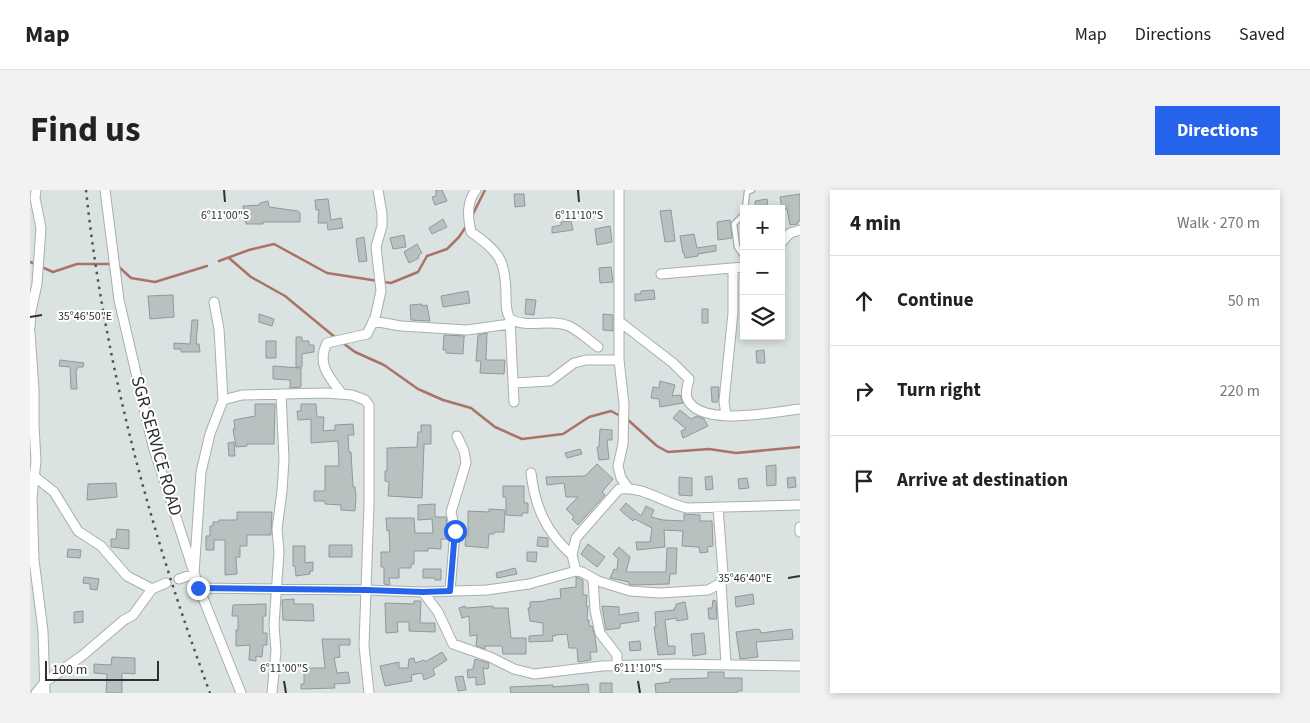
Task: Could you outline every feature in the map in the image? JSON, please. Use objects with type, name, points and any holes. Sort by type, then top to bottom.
[{"type":"street","points":[[30,327],[31,311],[37,284],[41,228],[35,198],[36,190]]},
{"type":"street","name":"SGR SERVICE ROAD","points":[[105,190],[120,300],[153,446],[198,588],[241,693]]},
{"type":"street","points":[[342,394],[323,366],[323,351],[327,343],[367,334],[373,321],[381,291],[376,247],[382,214],[378,190]]},
{"type":"street","points":[[476,190],[472,195],[469,205],[471,232],[494,250],[504,266],[506,308],[510,322],[514,402]]},
{"type":"street","points":[[619,190],[619,360],[624,423],[623,444],[618,466],[620,478],[628,488]]},
{"type":"street","points":[[785,239],[790,233],[800,230]]},
{"type":"street","points":[[30,243],[40,244]]},
{"type":"street","points":[[661,274],[740,267]]},
{"type":"street","points":[[726,416],[724,401],[733,313],[733,268]]},
{"type":"street","points":[[179,579],[194,574],[201,472],[210,434],[223,400],[219,329],[214,302]]},
{"type":"street","points":[[373,321],[400,326],[467,330],[510,322],[568,325],[598,347]]},
{"type":"street","points":[[620,322],[673,363],[689,379],[686,396],[691,406],[699,411],[737,417],[800,409]]},
{"type":"street","points":[[30,332],[36,461],[32,497],[34,560],[43,631],[45,693]]},
{"type":"street","points":[[513,383],[550,381],[574,363],[586,360],[619,360]]},
{"type":"street","points":[[272,693],[276,651],[274,625],[279,552],[277,528],[284,459],[280,394]]},
{"type":"street","points":[[223,400],[242,395],[342,394],[352,395],[365,400],[369,405],[369,504],[364,646],[369,693]]},
{"type":"street","points":[[450,591],[455,531],[451,512],[466,463],[464,451],[457,436]]},
{"type":"street","points":[[531,473],[537,505],[554,537],[572,555]]},
{"type":"street","points":[[34,476],[54,492],[78,531],[101,546],[127,576],[152,589]]},
{"type":"street","points":[[576,571],[572,555],[576,538],[619,489],[628,488],[646,491],[679,506],[718,508],[730,505],[800,505]]},
{"type":"street","points":[[718,508],[723,573],[721,583],[726,664]]},
{"type":"street","points":[[800,527],[800,532]]},
{"type":"street","points":[[198,588],[450,591],[512,588],[576,571],[630,591],[660,593],[708,590],[721,583]]},
{"type":"street","points":[[593,578],[600,633],[616,655],[617,667]]},
{"type":"street","points":[[36,693],[45,682],[87,652],[124,620],[133,615],[152,589],[166,584]]},
{"type":"street","points":[[423,592],[438,612],[453,644],[490,657],[514,669],[534,674],[602,666],[726,664],[800,666]]},
{"type":"lane","points":[[746,205],[747,192],[752,190]]},
{"type":"lane","points":[[740,218],[734,224],[737,247],[740,251]]},
{"type":"building","points":[[436,190],[442,190],[447,201],[435,205],[432,197],[436,196]]},
{"type":"building","points":[[514,194],[524,194],[525,206],[515,207]]},
{"type":"building","points":[[800,194],[800,221],[797,222],[798,224],[790,225],[787,209],[785,209],[785,205],[781,205],[780,197]]},
{"type":"building","points":[[328,199],[331,220],[341,218],[343,228],[328,230],[327,223],[318,223],[319,210],[316,210],[315,200]]},
{"type":"building","points":[[767,199],[768,205],[756,205],[755,201]]},
{"type":"building","points":[[268,201],[269,207],[298,211],[300,213],[300,222],[246,224],[243,206],[260,205],[260,203]]},
{"type":"building","points":[[671,210],[675,241],[665,242],[660,211]]},
{"type":"building","points":[[443,219],[447,227],[432,234],[429,228]]},
{"type":"building","points":[[730,220],[732,238],[718,240],[717,222]]},
{"type":"building","points":[[571,221],[573,230],[552,233],[552,227],[561,225],[561,222]]},
{"type":"building","points":[[610,226],[612,242],[597,245],[595,229]]},
{"type":"building","points":[[694,234],[697,248],[716,245],[716,251],[685,258],[680,236]]},
{"type":"building","points":[[404,235],[406,247],[393,249],[390,238]]},
{"type":"building","points":[[364,237],[367,261],[359,262],[356,239]]},
{"type":"building","points":[[417,244],[422,253],[418,256],[419,258],[409,263],[404,252]]},
{"type":"building","points":[[611,267],[613,282],[600,283],[599,268]]},
{"type":"building","points":[[654,290],[655,299],[635,301],[635,294],[641,294],[641,291]]},
{"type":"building","points":[[468,291],[470,303],[443,307],[441,296]]},
{"type":"building","points":[[173,295],[174,317],[150,319],[148,296]]},
{"type":"building","points":[[526,299],[536,300],[534,315],[525,314]]},
{"type":"building","points":[[422,304],[422,306],[427,305],[430,321],[411,320],[410,305]]},
{"type":"building","points":[[702,309],[708,309],[708,323],[702,323]]},
{"type":"building","points":[[259,314],[274,319],[272,326],[259,322]]},
{"type":"building","points":[[603,314],[613,315],[613,331],[603,330]]},
{"type":"building","points":[[192,320],[198,320],[196,344],[199,344],[200,352],[181,352],[181,349],[174,349],[174,343],[190,344]]},
{"type":"building","points":[[487,333],[486,360],[505,360],[504,374],[480,373],[481,361],[476,361],[478,335]]},
{"type":"building","points":[[444,335],[465,336],[463,354],[446,353],[446,350],[443,350]]},
{"type":"building","points":[[296,337],[302,337],[302,341],[309,341],[309,345],[314,345],[314,352],[302,354],[302,367],[296,367]]},
{"type":"building","points":[[266,341],[276,341],[276,358],[266,358]]},
{"type":"building","points":[[764,350],[765,363],[757,363],[756,351]]},
{"type":"building","points":[[60,360],[84,363],[83,367],[78,367],[76,371],[77,389],[71,389],[70,367],[59,366]]},
{"type":"building","points":[[273,366],[301,368],[301,387],[290,388],[290,380],[273,379]]},
{"type":"building","points":[[660,381],[675,385],[672,396],[680,395],[683,403],[660,407],[659,399],[651,398],[653,387],[659,388]]},
{"type":"building","points":[[711,387],[719,387],[718,402],[712,402]]},
{"type":"building","points":[[255,404],[275,404],[274,444],[247,444],[247,446],[236,447],[233,429],[235,429],[234,420],[255,416]]},
{"type":"building","points":[[301,404],[316,404],[317,417],[324,417],[323,431],[335,430],[335,425],[353,424],[354,435],[348,435],[353,487],[355,487],[356,496],[355,511],[341,510],[341,505],[325,504],[325,501],[314,501],[314,491],[325,491],[325,466],[339,466],[338,441],[311,443],[311,419],[298,420],[297,411],[301,411]]},
{"type":"building","points":[[680,410],[691,419],[697,416],[704,419],[708,426],[683,438],[681,431],[686,429],[673,418]]},
{"type":"building","points":[[421,425],[431,425],[431,444],[424,444],[422,498],[388,496],[389,482],[385,481],[387,448],[417,447],[418,432],[421,432]]},
{"type":"building","points":[[600,429],[612,430],[612,440],[607,440],[609,459],[599,460],[597,447],[599,447]]},
{"type":"building","points":[[234,442],[235,456],[229,456],[228,443]]},
{"type":"building","points":[[580,449],[582,454],[567,458],[565,453]]},
{"type":"building","points":[[597,464],[613,479],[602,492],[605,495],[578,525],[572,519],[574,517],[566,509],[578,497],[566,497],[564,483],[547,485],[546,477],[585,476]]},
{"type":"building","points":[[776,465],[776,485],[767,486],[766,466]]},
{"type":"building","points":[[712,476],[713,489],[706,490],[705,477]]},
{"type":"building","points":[[679,477],[692,478],[692,496],[679,495]]},
{"type":"building","points":[[795,477],[796,487],[788,488],[787,478]]},
{"type":"building","points":[[747,478],[749,488],[739,489],[738,479]]},
{"type":"building","points":[[116,483],[117,497],[87,500],[88,484]]},
{"type":"building","points":[[503,486],[524,486],[524,503],[528,503],[528,513],[522,513],[522,516],[506,515],[506,497],[503,497]]},
{"type":"building","points":[[626,503],[641,516],[646,506],[654,510],[651,517],[663,520],[684,521],[684,514],[700,515],[700,521],[712,521],[713,546],[707,547],[708,552],[700,553],[699,547],[682,546],[683,531],[664,530],[665,547],[637,550],[636,542],[650,542],[652,528],[635,519],[633,521],[620,510]]},
{"type":"building","points":[[435,504],[435,517],[446,517],[448,539],[441,539],[441,549],[428,548],[428,551],[414,551],[414,564],[411,564],[411,568],[399,568],[399,578],[389,578],[390,585],[384,584],[384,567],[381,567],[381,552],[390,552],[389,530],[387,531],[386,518],[414,518],[415,533],[433,533],[432,519],[418,520],[418,505]]},
{"type":"building","points":[[489,509],[505,510],[504,532],[489,534],[488,548],[465,546],[466,535],[468,535],[468,511],[489,512]]},
{"type":"building","points":[[237,512],[272,512],[271,535],[247,535],[247,546],[240,546],[240,557],[236,557],[237,574],[225,575],[225,540],[214,540],[214,550],[206,550],[206,536],[210,536],[210,526],[213,526],[213,522],[237,520]]},
{"type":"building","points":[[117,529],[129,530],[129,549],[111,547],[111,539],[116,539]]},
{"type":"building","points":[[538,537],[548,538],[548,547],[537,546]]},
{"type":"building","points":[[588,544],[605,557],[597,567],[581,554]]},
{"type":"building","points":[[329,545],[352,545],[352,557],[329,557]]},
{"type":"building","points":[[293,546],[305,546],[305,563],[313,562],[313,571],[310,571],[310,574],[296,576],[295,566],[293,566]]},
{"type":"building","points":[[619,547],[630,557],[626,572],[666,572],[667,548],[677,548],[676,574],[670,574],[669,584],[631,585],[629,582],[610,578],[614,569],[617,570],[618,559],[613,554]]},
{"type":"building","points":[[68,549],[81,550],[80,558],[67,557]]},
{"type":"building","points":[[527,552],[537,552],[536,562],[527,561]]},
{"type":"building","points":[[515,568],[517,574],[497,578],[496,573]]},
{"type":"building","points":[[423,569],[441,569],[441,580],[423,578]]},
{"type":"building","points":[[84,577],[99,579],[97,590],[90,589],[90,584],[83,583]]},
{"type":"building","points":[[576,577],[583,580],[583,595],[587,595],[587,620],[589,620],[589,626],[592,626],[597,652],[590,652],[591,660],[578,662],[577,648],[569,648],[567,634],[552,636],[553,641],[529,642],[529,636],[543,635],[543,623],[530,621],[528,608],[530,608],[530,602],[561,598],[560,589],[576,587]]},
{"type":"building","points":[[753,594],[754,604],[736,607],[735,597]]},
{"type":"building","points":[[294,599],[294,604],[313,604],[314,621],[283,620],[282,600]]},
{"type":"building","points":[[713,600],[716,601],[717,619],[709,619],[708,608],[712,608]]},
{"type":"building","points":[[414,601],[421,601],[420,623],[435,623],[435,632],[409,631],[409,622],[397,622],[398,632],[386,633],[385,603],[414,604]]},
{"type":"building","points":[[685,602],[688,619],[677,621],[676,618],[665,620],[668,646],[675,646],[675,654],[658,655],[654,627],[656,627],[655,612],[675,610],[676,604]]},
{"type":"building","points":[[266,604],[266,616],[263,616],[263,633],[267,633],[267,645],[263,645],[262,657],[256,656],[256,661],[249,660],[250,645],[236,646],[238,616],[232,616],[233,605]]},
{"type":"building","points":[[465,606],[466,608],[493,606],[493,608],[508,608],[511,638],[526,638],[526,654],[503,654],[502,646],[485,646],[485,649],[476,646],[477,635],[470,636],[469,616],[462,618],[459,608]]},
{"type":"building","points":[[602,606],[619,607],[619,615],[638,612],[639,621],[620,624],[620,628],[606,630]]},
{"type":"building","points":[[83,611],[83,622],[74,623],[74,612]]},
{"type":"building","points":[[758,629],[761,633],[792,629],[793,639],[756,642],[758,657],[740,659],[736,632]]},
{"type":"building","points":[[704,633],[706,654],[693,656],[691,634]]},
{"type":"building","points":[[322,639],[350,639],[350,645],[339,645],[340,657],[334,658],[337,673],[348,672],[350,683],[334,684],[335,688],[301,689],[301,684],[304,684],[304,668],[325,668]]},
{"type":"building","points":[[640,641],[641,650],[630,651],[629,642]]},
{"type":"building","points":[[442,652],[447,660],[433,669],[435,675],[424,680],[422,673],[411,675],[412,681],[385,686],[380,666],[399,662],[399,668],[408,668],[409,659],[414,658],[415,663],[424,660],[425,662]]},
{"type":"building","points":[[112,657],[135,658],[135,674],[122,673],[122,693],[106,693],[107,674],[94,673],[94,664],[111,665]]},
{"type":"building","points":[[475,659],[489,663],[488,669],[483,668],[485,684],[476,685],[476,677],[468,678],[467,670],[473,669]]},
{"type":"building","points":[[708,672],[724,672],[724,678],[742,678],[742,691],[737,691],[737,693],[656,693],[655,684],[670,682],[670,679],[708,678]]},
{"type":"building","points":[[463,676],[466,690],[458,691],[455,677]]},
{"type":"building","points":[[600,683],[612,683],[612,693],[600,693]]},
{"type":"building","points":[[588,684],[589,693],[511,693],[510,687],[553,685],[553,687]]},
{"type":"waterway","points":[[472,216],[485,190]]},
{"type":"waterway","points":[[219,261],[249,250],[274,244],[327,273],[391,283],[418,272],[427,256],[447,249],[459,237],[467,225]]},
{"type":"waterway","points":[[229,258],[251,277],[285,296],[336,338]]},
{"type":"waterway","points":[[30,262],[53,272],[77,264],[112,264]]},
{"type":"waterway","points":[[119,267],[131,278],[155,282],[207,266]]},
{"type":"waterway","points":[[343,343],[355,352],[384,365],[418,389],[443,400],[471,408],[495,427],[522,439],[563,434],[589,417],[611,411],[622,417]]},
{"type":"waterway","points":[[627,419],[657,446],[668,452],[709,449],[736,453],[800,447]]},
{"type":"railway","points":[[86,190],[105,318],[117,382],[132,445],[168,570],[210,693]]},
{"type":"route","points":[[198,588],[450,591],[455,531]]}]
